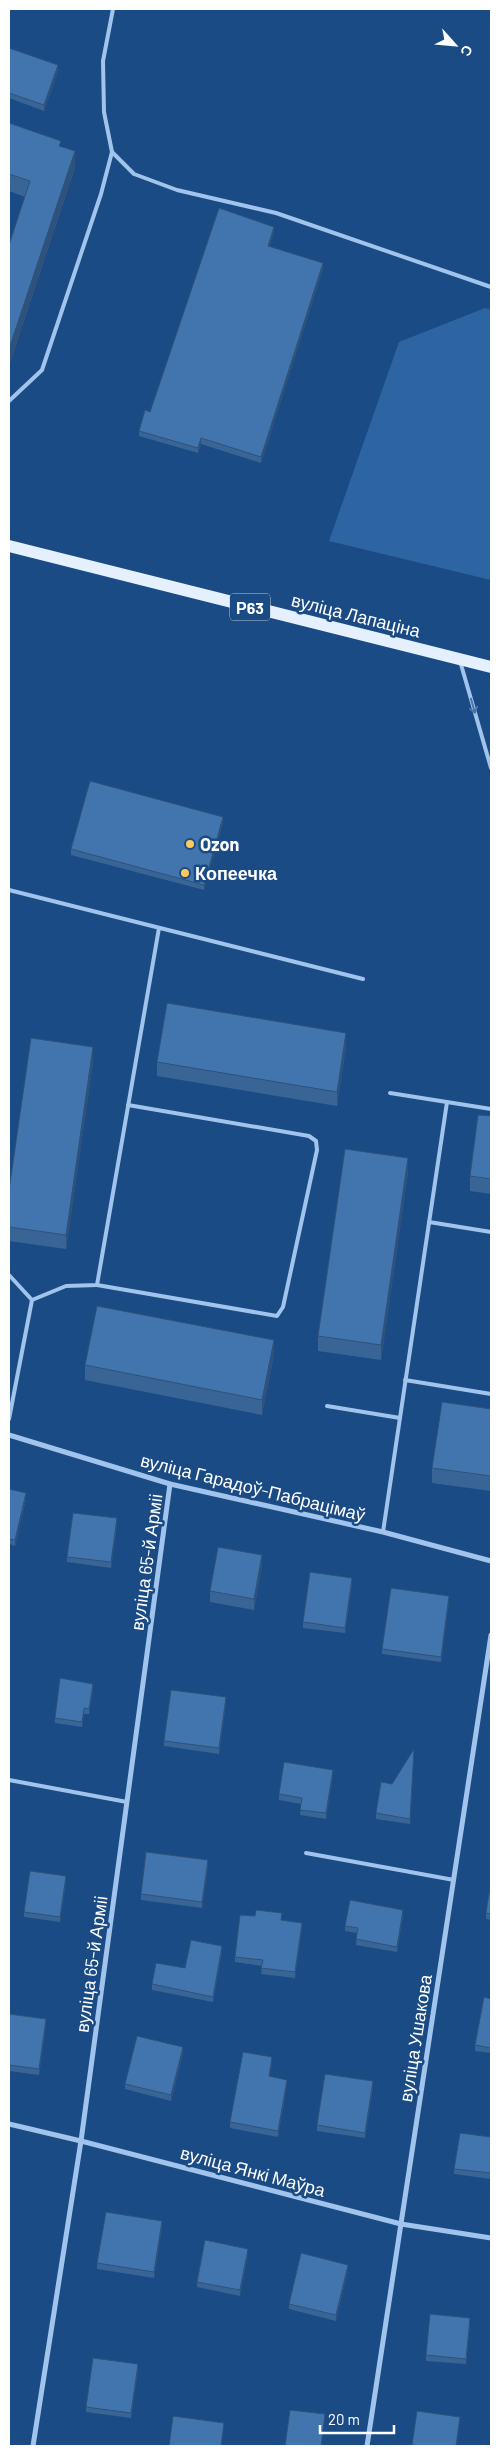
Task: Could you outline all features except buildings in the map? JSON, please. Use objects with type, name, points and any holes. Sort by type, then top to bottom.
[{"type":"main road","name":"вуліца Лапаціна","points":[[9,546],[491,667]]},
{"type":"street","name":"вуліца Гарадоў-Пабрацімаў","points":[[9,1435],[170,1484],[383,1532],[491,1561]]},
{"type":"street","name":"вуліца 65-й Арміі","points":[[33,2446],[81,2140],[170,1484]]},
{"type":"street","name":"вуліца Ушакова","points":[[367,2446],[491,1635]]},
{"type":"street","name":"вуліца Янкі Маўра","points":[[9,2124],[81,2140],[401,2224],[491,2238]]},
{"type":"lane","points":[[9,401],[42,370],[101,194],[112,152],[104,112],[103,61],[113,9]]},
{"type":"lane","points":[[112,152],[134,174],[176,190],[276,213],[491,287]]},
{"type":"lane","points":[[459,659],[491,768]]},
{"type":"lane","points":[[9,890],[363,979]]},
{"type":"lane","points":[[97,1285],[159,928]]},
{"type":"lane","points":[[390,1092],[491,1109]]},
{"type":"lane","points":[[383,1532],[447,1102]]},
{"type":"lane","points":[[32,1300],[66,1286],[97,1285],[277,1316],[283,1307],[317,1150],[316,1142],[309,1136],[128,1105]]},
{"type":"lane","points":[[429,1222],[491,1232]]},
{"type":"lane","points":[[9,1275],[32,1300]]},
{"type":"lane","points":[[9,1419],[32,1300]]},
{"type":"lane","points":[[405,1380],[491,1394]]},
{"type":"lane","points":[[327,1406],[400,1418]]},
{"type":"lane","points":[[9,1780],[127,1802]]},
{"type":"lane","points":[[306,1853],[454,1880]]},
{"type":"shaded area","points":[[485,308],[491,310],[491,580],[329,541],[399,342]]},
{"type":"place","name":"Ozon","points":[[190,844]]},
{"type":"place","name":"Копеечка","points":[[185,873]]}]
